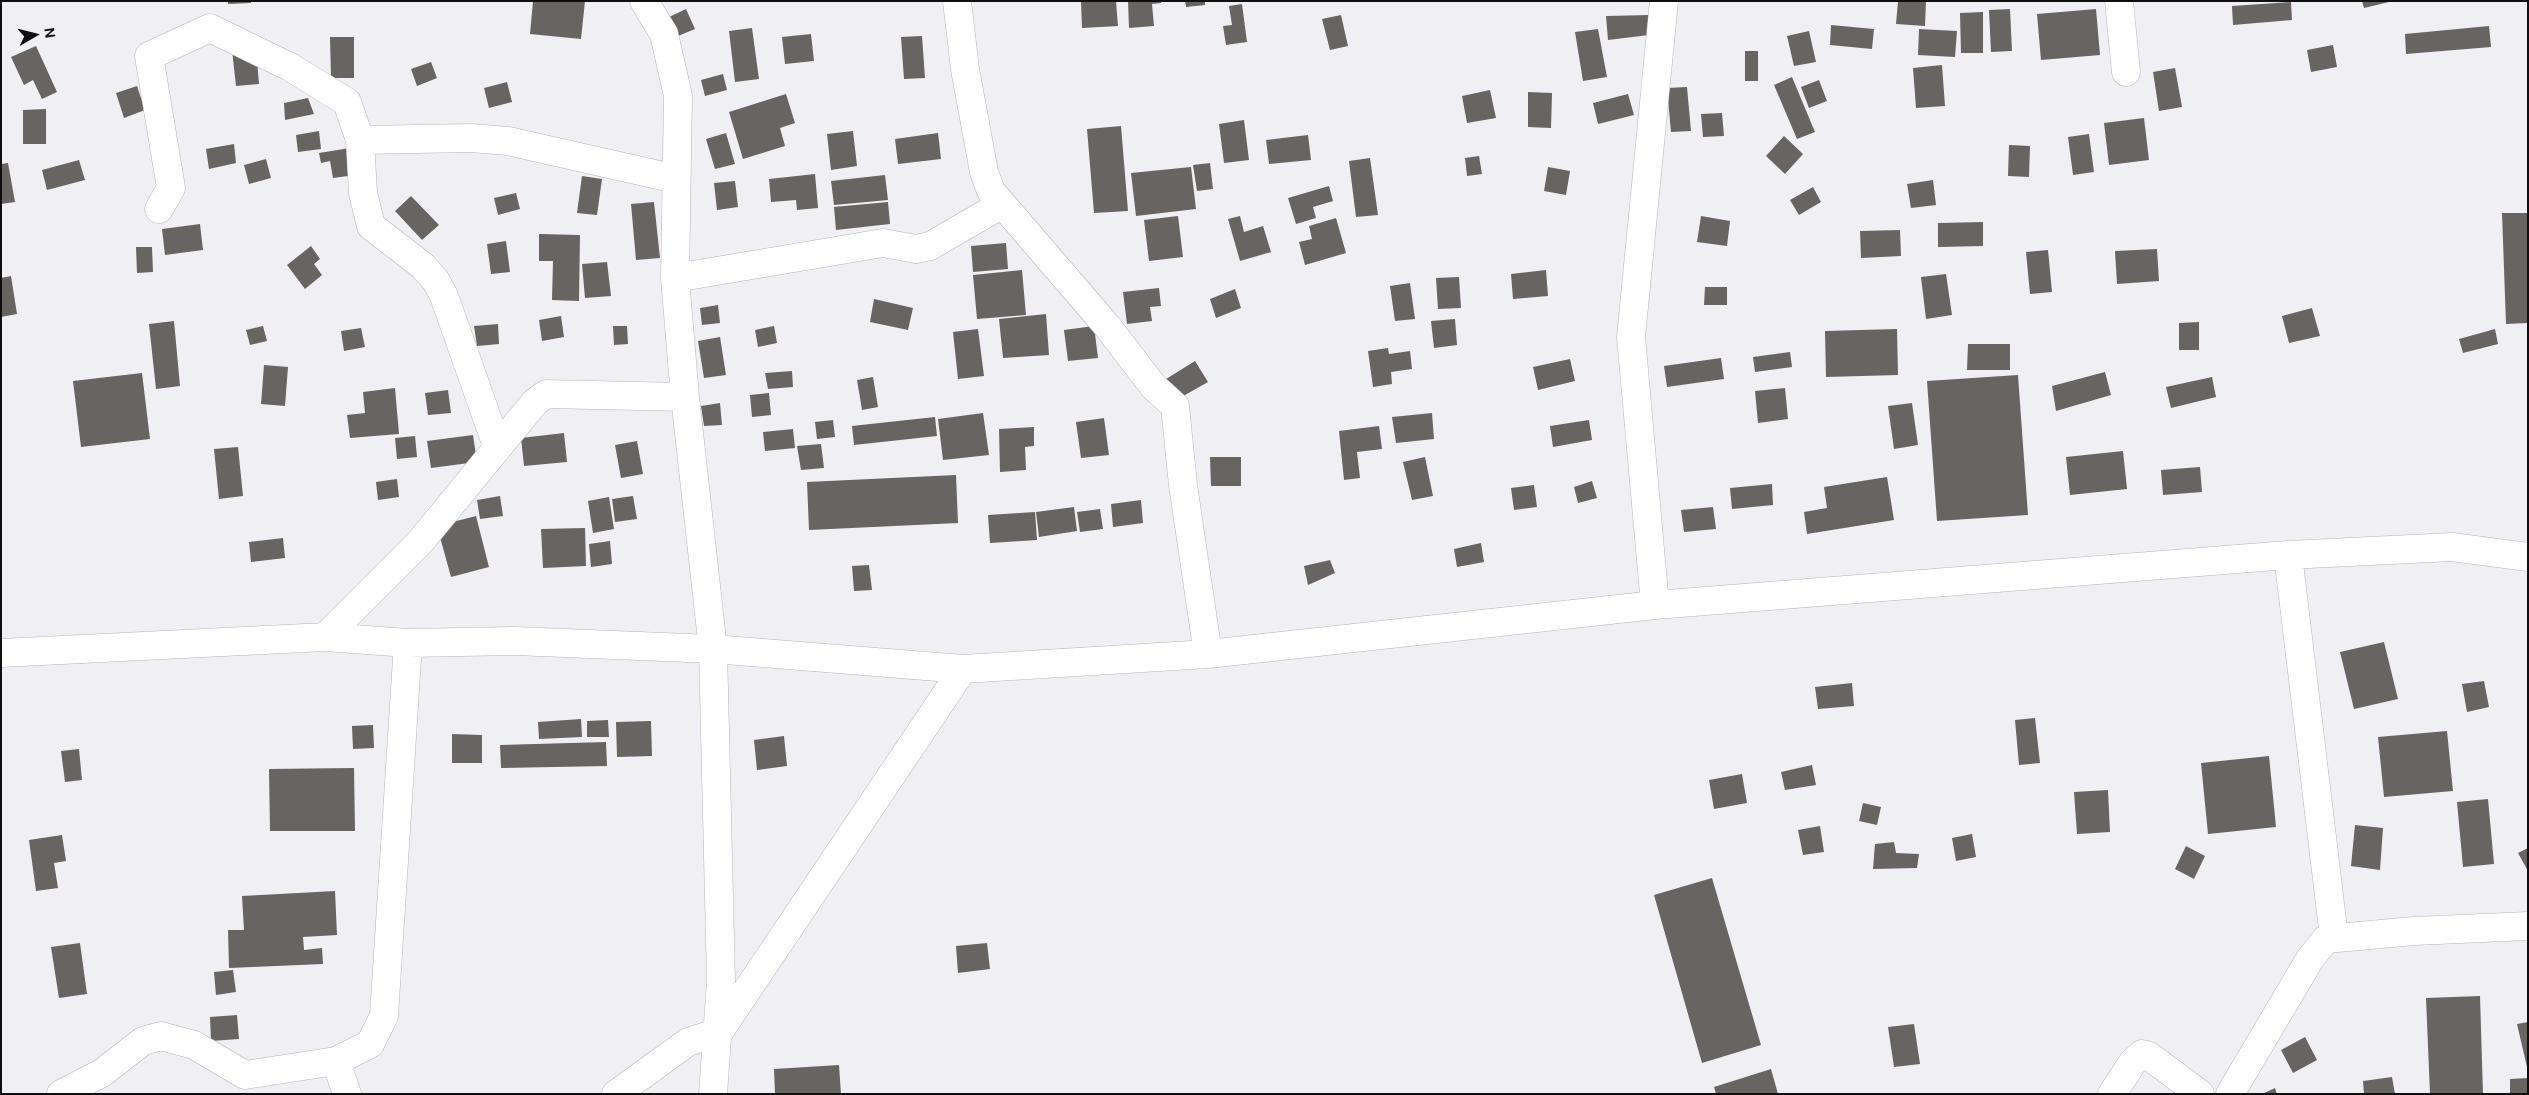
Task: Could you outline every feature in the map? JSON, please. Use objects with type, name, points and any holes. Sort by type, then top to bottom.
[{"type":"street","points":[[644,1],[664,34],[678,96],[675,278],[685,397],[713,649],[720,902],[719,1032],[713,1094]]},
{"type":"street","points":[[957,1],[965,69],[984,172],[991,191],[1001,205],[1107,326],[1154,387],[1175,406],[1183,485],[1208,654]]},
{"type":"street","points":[[1655,605],[1631,337],[1664,1]]},
{"type":"street","points":[[2118,1],[2126,72]]},
{"type":"street","points":[[160,209],[171,188],[150,56],[210,28],[282,62],[346,102],[360,140],[363,194],[371,226],[423,266],[436,281],[444,296],[497,446]]},
{"type":"street","points":[[360,140],[471,138],[508,141],[676,179]]},
{"type":"street","points":[[675,278],[883,243],[916,248],[930,246],[1001,205]]},
{"type":"street","points":[[325,637],[421,541],[497,446],[535,402],[546,394],[685,397]]},
{"type":"street","points":[[1,653],[325,637],[408,643],[515,641],[713,649],[963,669],[1208,654],[1655,605],[2288,556],[2452,547],[2528,556]]},
{"type":"street","points":[[2288,556],[2334,937]]},
{"type":"street","points":[[61,1094],[102,1073],[143,1041],[161,1036],[194,1045],[245,1075],[336,1061],[370,1044],[384,1016],[408,643]]},
{"type":"street","points":[[616,1094],[688,1042],[719,1032],[963,669]]},
{"type":"street","points":[[2230,1094],[2310,959],[2326,939],[2528,926]]},
{"type":"street","points":[[2112,1094],[2133,1062],[2142,1054],[2149,1056],[2200,1094]]},
{"type":"street","points":[[336,1061],[347,1094]]},
{"type":"building","points":[[228,1],[251,1],[251,3],[228,4]]},
{"type":"building","points":[[533,1],[585,1],[581,39],[530,34]]},
{"type":"building","points":[[1081,1],[1116,1],[1118,26],[1082,28]]},
{"type":"building","points":[[1128,1],[1161,1],[1161,3],[1152,4],[1154,26],[1129,28]]},
{"type":"building","points":[[1185,1],[1205,1],[1205,5],[1186,7]]},
{"type":"building","points":[[1898,1],[1926,1],[1925,26],[1896,24]]},
{"type":"building","points":[[2362,1],[2389,1],[2389,2],[2364,8]]},
{"type":"building","points":[[2291,2],[2292,20],[2233,25],[2232,6]]},
{"type":"building","points":[[1242,4],[1247,42],[1226,45],[1223,26],[1232,25],[1229,6]]},
{"type":"building","points":[[686,9],[695,29],[673,38],[665,19]]},
{"type":"building","points":[[2010,9],[2012,51],[1991,52],[1989,10]]},
{"type":"building","points":[[2096,9],[2100,55],[2041,60],[2037,14]]},
{"type":"building","points":[[1983,12],[1983,53],[1961,53],[1960,13]]},
{"type":"building","points":[[1341,15],[1348,46],[1330,50],[1322,19]]},
{"type":"building","points":[[1649,15],[1649,35],[1608,40],[1606,16]]},
{"type":"building","points":[[1831,25],[1874,29],[1872,49],[1830,45]]},
{"type":"building","points":[[2489,26],[2491,47],[2406,54],[2405,34]]},
{"type":"building","points":[[752,28],[759,79],[735,82],[729,31]]},
{"type":"building","points":[[1598,29],[1607,77],[1583,81],[1575,32]]},
{"type":"building","points":[[1919,29],[1957,31],[1955,57],[1918,55]]},
{"type":"building","points":[[1809,31],[1816,62],[1794,66],[1787,36]]},
{"type":"building","points":[[811,34],[814,61],[785,64],[782,37]]},
{"type":"building","points":[[922,36],[925,78],[904,79],[901,37]]},
{"type":"building","points":[[330,37],[354,37],[354,78],[331,78]]},
{"type":"building","points":[[2333,45],[2337,67],[2311,72],[2307,50]]},
{"type":"building","points":[[36,46],[57,92],[42,99],[33,80],[24,85],[11,57]]},
{"type":"building","points":[[256,48],[259,84],[236,86],[232,50]]},
{"type":"building","points":[[1745,51],[1758,51],[1758,81],[1745,81]]},
{"type":"building","points":[[431,62],[437,78],[417,86],[411,69]]},
{"type":"building","points":[[1942,65],[1945,106],[1916,108],[1913,68]]},
{"type":"building","points":[[2175,68],[2182,107],[2159,111],[2153,72]]},
{"type":"building","points":[[723,74],[727,90],[705,96],[701,80]]},
{"type":"building","points":[[1792,77],[1815,132],[1797,139],[1774,85]]},
{"type":"building","points":[[1819,80],[1827,101],[1809,108],[1801,87]]},
{"type":"building","points":[[507,82],[512,102],[489,108],[484,88]]},
{"type":"building","points":[[137,86],[145,110],[124,118],[116,93]]},
{"type":"building","points":[[1687,87],[1691,131],[1671,132],[1667,88]]},
{"type":"building","points":[[1490,90],[1496,118],[1467,123],[1462,96]]},
{"type":"building","points":[[1528,92],[1552,93],[1551,128],[1528,127]]},
{"type":"building","points":[[786,94],[795,123],[780,128],[785,146],[743,159],[729,112]]},
{"type":"building","points":[[1628,94],[1634,115],[1598,124],[1593,103]]},
{"type":"building","points":[[308,98],[314,114],[285,120],[284,103]]},
{"type":"building","points":[[46,109],[46,144],[23,144],[23,110]]},
{"type":"building","points":[[1722,113],[1724,136],[1703,137],[1701,114]]},
{"type":"building","points":[[2144,118],[2149,160],[2109,165],[2104,123]]},
{"type":"building","points":[[1244,120],[1249,160],[1224,163],[1219,124]]},
{"type":"building","points":[[1121,126],[1128,211],[1094,213],[1087,129]]},
{"type":"building","points":[[319,131],[321,149],[298,152],[296,135]]},
{"type":"building","points":[[853,131],[857,166],[831,170],[827,134]]},
{"type":"building","points":[[726,133],[735,164],[715,169],[706,139]]},
{"type":"building","points":[[938,133],[941,159],[898,164],[895,139]]},
{"type":"building","points":[[2089,134],[2094,172],[2073,175],[2068,137]]},
{"type":"building","points":[[1308,135],[1311,160],[1269,164],[1266,140]]},
{"type":"building","points":[[1784,136],[1803,154],[1785,174],[1766,156]]},
{"type":"building","points":[[234,144],[236,163],[209,169],[206,149]]},
{"type":"building","points":[[2009,145],[2030,146],[2029,177],[2008,176]]},
{"type":"building","points":[[350,148],[355,175],[333,178],[330,161],[321,163],[319,153]]},
{"type":"building","points":[[1479,156],[1482,174],[1467,176],[1465,158]]},
{"type":"building","points":[[1370,158],[1378,215],[1356,217],[1349,161]]},
{"type":"building","points":[[266,159],[271,178],[249,184],[244,165]]},
{"type":"building","points":[[79,160],[85,180],[47,190],[42,170]]},
{"type":"building","points":[[8,163],[15,202],[1,204],[1,164]]},
{"type":"building","points":[[1210,163],[1213,189],[1197,191],[1193,165]]},
{"type":"building","points":[[1191,167],[1196,209],[1136,216],[1131,173]]},
{"type":"building","points":[[1548,167],[1570,171],[1566,195],[1544,191]]},
{"type":"building","points":[[815,174],[818,208],[797,210],[796,200],[771,202],[769,179]]},
{"type":"building","points":[[885,175],[888,200],[834,205],[831,181]]},
{"type":"building","points":[[582,176],[602,179],[597,215],[577,213]]},
{"type":"building","points":[[1933,180],[1936,205],[1911,208],[1907,184]]},
{"type":"building","points":[[735,181],[738,207],[717,210],[714,183]]},
{"type":"building","points":[[1329,186],[1333,201],[1313,207],[1316,218],[1296,224],[1288,198]]},
{"type":"building","points":[[1813,187],[1821,202],[1799,215],[1790,200]]},
{"type":"building","points":[[516,193],[520,209],[498,215],[494,198]]},
{"type":"building","points":[[411,196],[439,225],[422,240],[395,211]]},
{"type":"building","points":[[654,202],[660,258],[636,260],[631,204]]},
{"type":"building","points":[[888,202],[890,224],[836,230],[834,207]]},
{"type":"building","points":[[2502,213],[2528,213],[2528,323],[2506,324]]},
{"type":"building","points":[[1178,216],[1183,257],[1149,261],[1144,220]]},
{"type":"building","points":[[1240,216],[1244,232],[1263,226],[1271,252],[1240,261],[1228,219]]},
{"type":"building","points":[[1701,216],[1730,221],[1727,246],[1697,242]]},
{"type":"building","points":[[1336,218],[1346,253],[1305,265],[1299,242],[1312,239],[1309,226]]},
{"type":"building","points":[[1983,222],[1983,246],[1938,247],[1938,223]]},
{"type":"building","points":[[200,224],[203,250],[165,255],[162,229]]},
{"type":"building","points":[[1900,230],[1901,256],[1861,258],[1860,231]]},
{"type":"building","points":[[539,234],[580,235],[579,301],[552,300],[553,261],[539,261]]},
{"type":"building","points":[[506,241],[510,272],[491,274],[487,244]]},
{"type":"building","points":[[1006,243],[1008,269],[973,272],[971,246]]},
{"type":"building","points":[[311,246],[320,259],[314,264],[322,275],[305,289],[287,265]]},
{"type":"building","points":[[136,247],[152,247],[153,272],[137,273]]},
{"type":"building","points":[[2157,249],[2159,281],[2117,284],[2115,251]]},
{"type":"building","points":[[2048,250],[2052,292],[2030,294],[2026,252]]},
{"type":"building","points":[[607,262],[611,296],[585,298],[582,264]]},
{"type":"building","points":[[1022,270],[1026,315],[977,319],[973,275]]},
{"type":"building","points":[[1546,270],[1548,296],[1513,299],[1511,274]]},
{"type":"building","points":[[1946,274],[1952,315],[1926,319],[1921,277]]},
{"type":"building","points":[[11,276],[17,314],[1,317],[1,278]]},
{"type":"building","points":[[1459,277],[1461,308],[1438,309],[1436,278]]},
{"type":"building","points":[[1410,283],[1415,319],[1395,321],[1390,286]]},
{"type":"building","points":[[1705,287],[1727,287],[1727,305],[1704,305]]},
{"type":"building","points":[[1159,288],[1161,306],[1150,307],[1152,321],[1127,324],[1123,292]]},
{"type":"building","points":[[1235,289],[1241,308],[1216,318],[1210,299]]},
{"type":"building","points":[[874,299],[913,308],[908,330],[870,322]]},
{"type":"building","points":[[718,305],[720,323],[702,325],[700,308]]},
{"type":"building","points":[[2312,308],[2320,336],[2289,343],[2282,316]]},
{"type":"building","points":[[1046,314],[1049,355],[1003,358],[999,319]]},
{"type":"building","points":[[561,316],[564,337],[542,341],[539,320]]},
{"type":"building","points":[[1455,319],[1457,345],[1434,348],[1431,321]]},
{"type":"building","points":[[174,321],[180,386],[156,389],[149,324]]},
{"type":"building","points":[[2199,322],[2199,350],[2179,350],[2179,323]]},
{"type":"building","points":[[498,324],[499,344],[477,346],[474,326]]},
{"type":"building","points":[[263,326],[267,341],[250,345],[246,330]]},
{"type":"building","points":[[613,326],[627,326],[628,344],[614,345]]},
{"type":"building","points":[[774,326],[777,343],[758,347],[755,330]]},
{"type":"building","points":[[1094,326],[1098,358],[1068,361],[1064,330]]},
{"type":"building","points":[[361,328],[365,347],[344,351],[341,331]]},
{"type":"building","points":[[978,329],[984,376],[958,379],[953,332]]},
{"type":"building","points":[[1897,329],[1898,375],[1826,377],[1825,331]]},
{"type":"building","points":[[2495,329],[2498,344],[2463,353],[2459,339]]},
{"type":"building","points":[[720,337],[726,375],[704,378],[698,341]]},
{"type":"building","points":[[1968,344],[2010,344],[2010,370],[1967,370]]},
{"type":"building","points":[[1388,348],[1389,354],[1410,351],[1412,369],[1391,372],[1392,384],[1373,387],[1368,351]]},
{"type":"building","points":[[1790,352],[1792,367],[1755,372],[1753,357]]},
{"type":"building","points":[[1721,358],[1724,379],[1667,387],[1664,366]]},
{"type":"building","points":[[1570,359],[1575,381],[1538,390],[1533,367]]},
{"type":"building","points":[[1195,361],[1208,382],[1178,399],[1166,379]]},
{"type":"building","points":[[264,365],[288,367],[285,406],[261,404]]},
{"type":"building","points":[[792,371],[793,387],[768,389],[765,373]]},
{"type":"building","points":[[2105,372],[2111,395],[2056,411],[2052,386]]},
{"type":"building","points":[[142,373],[150,439],[81,447],[73,381]]},
{"type":"building","points":[[2018,375],[2028,515],[1937,521],[1927,381]]},
{"type":"building","points":[[873,377],[878,407],[862,410],[857,380]]},
{"type":"building","points":[[2212,377],[2216,397],[2171,408],[2166,387]]},
{"type":"building","points":[[395,388],[399,434],[350,438],[347,415],[365,413],[363,392]]},
{"type":"building","points":[[1785,388],[1788,419],[1758,423],[1755,391]]},
{"type":"building","points":[[448,390],[451,413],[428,415],[425,393]]},
{"type":"building","points":[[769,393],[771,415],[752,417],[750,395]]},
{"type":"building","points":[[720,403],[722,425],[704,426],[701,406]]},
{"type":"building","points":[[1912,403],[1918,445],[1894,449],[1888,406]]},
{"type":"building","points":[[983,413],[989,455],[943,460],[938,419]]},
{"type":"building","points":[[1432,413],[1434,439],[1396,443],[1392,417]]},
{"type":"building","points":[[935,417],[937,436],[854,445],[852,426]]},
{"type":"building","points":[[1104,418],[1109,455],[1081,458],[1076,422]]},
{"type":"building","points":[[833,420],[835,437],[817,439],[815,422]]},
{"type":"building","points":[[1589,420],[1592,440],[1553,447],[1550,426]]},
{"type":"building","points":[[1379,426],[1382,449],[1357,452],[1360,478],[1344,480],[1339,431]]},
{"type":"building","points":[[1034,427],[1034,446],[1025,447],[1026,470],[1000,472],[999,429]]},
{"type":"building","points":[[793,429],[795,448],[765,451],[763,432]]},
{"type":"building","points":[[564,433],[567,462],[524,466],[521,438]]},
{"type":"building","points":[[473,435],[477,462],[431,468],[427,441]]},
{"type":"building","points":[[415,436],[417,457],[397,459],[395,438]]},
{"type":"building","points":[[637,441],[643,474],[621,478],[615,445]]},
{"type":"building","points":[[821,444],[824,468],[801,470],[797,446]]},
{"type":"building","points":[[238,447],[243,496],[219,499],[214,449]]},
{"type":"building","points":[[2123,451],[2127,489],[2070,495],[2066,457]]},
{"type":"building","points":[[1210,457],[1241,457],[1241,486],[1211,486]]},
{"type":"building","points":[[1425,457],[1433,496],[1412,500],[1403,462]]},
{"type":"building","points":[[2200,467],[2202,492],[2163,495],[2161,470]]},
{"type":"building","points":[[956,475],[958,523],[809,530],[807,482]]},
{"type":"building","points":[[1887,477],[1894,520],[1807,534],[1804,512],[1827,508],[1824,487]]},
{"type":"building","points":[[397,479],[399,497],[378,500],[376,482]]},
{"type":"building","points":[[1592,481],[1597,498],[1578,503],[1574,487]]},
{"type":"building","points":[[1772,484],[1773,505],[1732,509],[1730,488]]},
{"type":"building","points":[[1534,485],[1537,507],[1514,510],[1511,488]]},
{"type":"building","points":[[500,496],[503,516],[480,519],[477,500]]},
{"type":"building","points":[[633,496],[637,519],[615,522],[612,499]]},
{"type":"building","points":[[609,497],[614,529],[593,533],[588,501]]},
{"type":"building","points":[[1141,500],[1143,523],[1113,527],[1111,504]]},
{"type":"building","points":[[1074,507],[1077,531],[1039,537],[1036,512]]},
{"type":"building","points":[[1713,507],[1716,529],[1684,532],[1681,510]]},
{"type":"building","points":[[1100,509],[1103,529],[1080,532],[1077,512]]},
{"type":"building","points":[[1035,512],[1037,540],[990,543],[988,515]]},
{"type":"building","points":[[476,516],[489,567],[451,577],[437,526]]},
{"type":"building","points":[[585,528],[586,566],[543,568],[541,529]]},
{"type":"building","points":[[283,538],[285,558],[251,562],[249,542]]},
{"type":"building","points":[[610,541],[612,564],[591,567],[589,544]]},
{"type":"building","points":[[1481,543],[1484,562],[1457,567],[1454,549]]},
{"type":"building","points":[[1330,560],[1335,573],[1308,585],[1304,566]]},
{"type":"building","points":[[869,565],[872,590],[854,591],[852,566]]},
{"type":"building","points":[[2384,642],[2398,699],[2354,709],[2340,652]]},
{"type":"building","points":[[2484,681],[2489,707],[2467,712],[2462,684]]},
{"type":"building","points":[[1852,683],[1854,706],[1818,709],[1815,687]]},
{"type":"building","points":[[2035,718],[2040,763],[2019,765],[2015,720]]},
{"type":"building","points":[[581,719],[582,737],[539,739],[538,722]]},
{"type":"building","points":[[608,720],[609,737],[587,737],[587,721]]},
{"type":"building","points":[[651,721],[652,756],[617,757],[616,722]]},
{"type":"building","points":[[373,725],[374,748],[353,749],[352,726]]},
{"type":"building","points":[[2447,731],[2453,791],[2384,797],[2378,737]]},
{"type":"building","points":[[452,734],[482,735],[482,763],[452,763]]},
{"type":"building","points":[[784,736],[787,766],[757,770],[754,740]]},
{"type":"building","points":[[606,742],[607,766],[501,768],[500,745]]},
{"type":"building","points":[[79,749],[82,780],[65,782],[61,751]]},
{"type":"building","points":[[2269,756],[2276,827],[2208,834],[2201,763]]},
{"type":"building","points":[[1812,765],[1816,785],[1785,790],[1781,772]]},
{"type":"building","points":[[354,768],[355,831],[270,831],[269,769]]},
{"type":"building","points":[[1742,774],[1747,803],[1714,809],[1709,780]]},
{"type":"building","points":[[2108,790],[2110,832],[2077,834],[2074,792]]},
{"type":"building","points":[[2488,799],[2494,864],[2463,867],[2457,802]]},
{"type":"building","points":[[1863,803],[1881,807],[1877,825],[1859,821]]},
{"type":"building","points":[[2355,825],[2383,828],[2380,870],[2351,866]]},
{"type":"building","points":[[1820,826],[1824,852],[1803,855],[1798,830]]},
{"type":"building","points":[[1972,834],[1976,857],[1956,861],[1952,838]]},
{"type":"building","points":[[62,835],[66,861],[54,863],[58,888],[36,891],[29,840]]},
{"type":"building","points":[[1894,842],[1896,853],[1919,854],[1917,868],[1873,869],[1875,844]]},
{"type":"building","points":[[2186,846],[2205,856],[2194,879],[2175,869]]},
{"type":"building","points":[[2528,848],[2528,871],[2518,853]]},
{"type":"building","points":[[1712,878],[1761,1045],[1702,1063],[1654,895]]},
{"type":"building","points":[[335,891],[337,935],[303,937],[304,950],[322,948],[323,964],[229,968],[228,930],[244,930],[242,896]]},
{"type":"building","points":[[80,943],[87,994],[59,998],[51,947]]},
{"type":"building","points":[[987,943],[990,969],[958,973],[956,946]]},
{"type":"building","points":[[233,970],[236,992],[216,995],[214,972]]},
{"type":"building","points":[[2480,996],[2483,1094],[2430,1094],[2426,998]]},
{"type":"building","points":[[237,1015],[239,1039],[211,1041],[210,1017]]},
{"type":"building","points":[[2528,1022],[2528,1067],[2527,1067],[2517,1024]]},
{"type":"building","points":[[1914,1024],[1920,1064],[1894,1067],[1888,1027]]},
{"type":"building","points":[[2305,1037],[2317,1060],[2293,1073],[2281,1050]]},
{"type":"building","points":[[839,1065],[841,1094],[775,1094],[774,1069]]},
{"type":"building","points":[[1771,1069],[1778,1094],[1716,1094],[1714,1087]]},
{"type":"building","points":[[2392,1077],[2395,1094],[2364,1094],[2363,1081]]},
{"type":"building","points":[[2528,1078],[2528,1094],[2510,1094],[2510,1079]]},
{"type":"building","points":[[2275,1088],[2277,1094],[2262,1094]]}]
